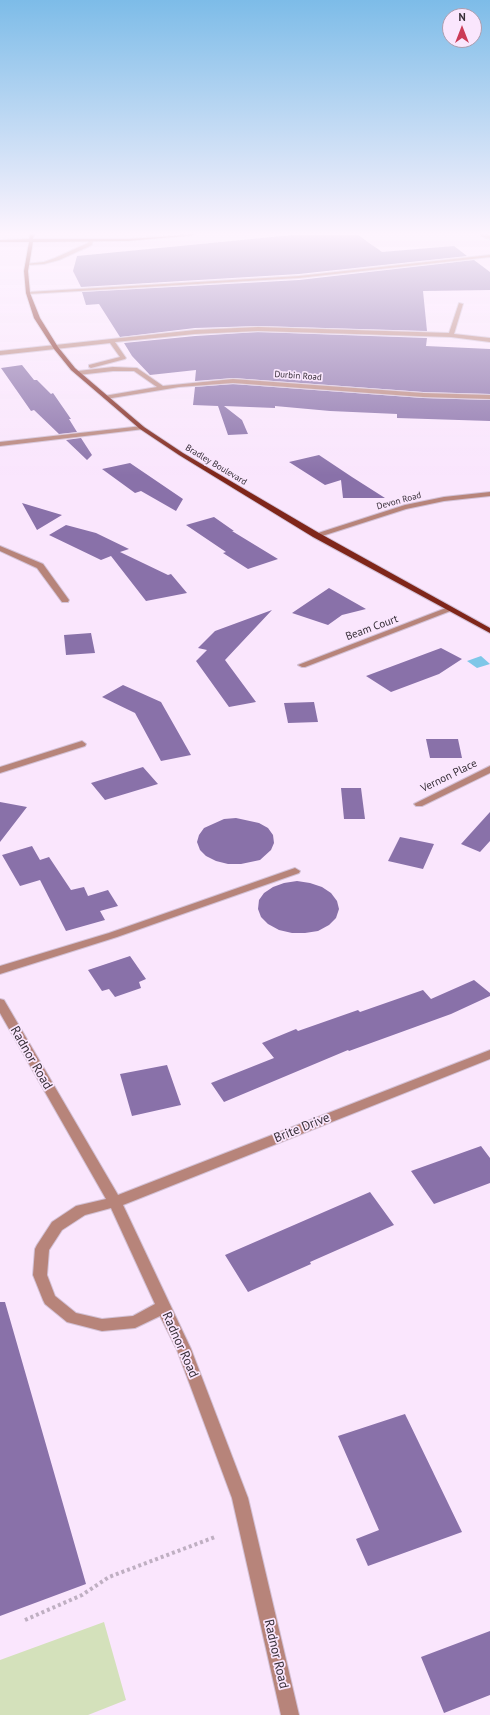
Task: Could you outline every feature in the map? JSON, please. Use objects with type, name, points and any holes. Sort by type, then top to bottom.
[{"type":"main road","name":"Bradley Boulevard","points":[[36,315],[56,348],[76,371],[142,428],[181,454],[316,535],[449,610],[490,631]]},
{"type":"street","points":[[451,335],[457,315]]},
{"type":"street","points":[[0,353],[195,332],[258,329],[451,335],[490,340]]},
{"type":"street","points":[[76,371],[122,358],[112,342]]},
{"type":"street","points":[[76,371],[135,369],[162,388]]},
{"type":"street","name":"Durbin Road","points":[[106,397],[207,382],[233,382],[490,398]]},
{"type":"street","points":[[0,444],[142,428]]},
{"type":"street","name":"Devon Road","points":[[316,535],[405,507],[444,499],[490,494]]},
{"type":"street","points":[[0,548],[40,566],[64,600]]},
{"type":"street","name":"Beam Court","points":[[302,665],[449,610]]},
{"type":"street","points":[[0,770],[82,744]]},
{"type":"street","name":"Vernon Place","points":[[419,804],[490,769]]},
{"type":"street","points":[[0,970],[113,935],[295,871]]},
{"type":"street","name":"Radnor Road","points":[[0,1003],[115,1202],[184,1349],[240,1498],[290,1715]]},
{"type":"street","name":"Brite Drive","points":[[115,1202],[490,1054]]},
{"type":"street","points":[[115,1202],[81,1210],[57,1226],[42,1249],[40,1269],[40,1275],[50,1300],[72,1318],[102,1326],[135,1322],[163,1307]]},
{"type":"path","points":[[25,1620],[82,1596],[109,1577],[216,1537]]},
{"type":"green space","points":[[104,1622],[126,1700],[88,1715],[0,1715],[0,1660]]},
{"type":"water","points":[[481,656],[490,664],[477,668],[467,661]]},
{"type":"building","points":[[106,315],[425,315],[427,331],[258,326],[195,328],[120,337]]},
{"type":"building","points":[[258,332],[427,338],[426,346],[490,349],[490,394],[423,392],[233,378],[195,381],[196,370],[150,375],[132,356],[124,343]]},
{"type":"building","points":[[22,365],[34,380],[37,380],[51,394],[53,393],[71,419],[69,419],[77,432],[59,434],[34,410],[31,411],[1,368]]},
{"type":"building","points":[[233,384],[423,398],[490,400],[490,421],[397,418],[397,414],[330,411],[275,406],[275,408],[224,406],[242,420],[248,434],[228,435],[218,406],[193,405],[195,387]]},
{"type":"building","points":[[81,438],[92,455],[87,460],[66,440]]},
{"type":"building","points":[[319,455],[385,498],[343,498],[341,480],[325,485],[289,462]]},
{"type":"building","points":[[130,463],[183,499],[176,511],[141,491],[135,493],[102,469]]},
{"type":"building","points":[[22,503],[62,515],[37,530]]},
{"type":"building","points":[[214,517],[234,531],[232,531],[278,559],[248,569],[223,553],[226,552],[186,525]]},
{"type":"building","points":[[66,525],[96,533],[129,549],[120,552],[168,575],[171,574],[187,593],[146,601],[111,556],[101,560],[49,535]]},
{"type":"building","points":[[329,588],[366,609],[342,615],[328,625],[292,613]]},
{"type":"building","points":[[272,610],[225,660],[256,702],[229,707],[196,661],[207,650],[198,648],[215,631]]},
{"type":"building","points":[[91,633],[95,653],[66,655],[64,635]]},
{"type":"building","points":[[441,648],[462,659],[439,674],[391,692],[366,676]]},
{"type":"building","points":[[123,685],[161,702],[191,755],[161,761],[135,713],[102,697]]},
{"type":"building","points":[[314,702],[318,722],[288,723],[284,703]]},
{"type":"building","points":[[426,739],[458,739],[462,758],[430,758]]},
{"type":"building","points":[[143,767],[158,784],[105,800],[91,783]]},
{"type":"building","points":[[341,788],[361,788],[365,819],[344,819]]},
{"type":"building","points":[[0,802],[27,807],[0,842]]},
{"type":"building","points":[[490,812],[490,841],[480,852],[461,844]]},
{"type":"building","points":[[236,818],[259,823],[268,828],[273,835],[274,843],[271,850],[260,860],[241,864],[228,864],[216,861],[206,856],[200,850],[197,842],[199,835],[204,828],[224,819]]},
{"type":"building","points":[[400,837],[434,844],[423,869],[388,861]]},
{"type":"building","points":[[32,846],[40,860],[49,857],[71,890],[84,887],[88,896],[108,890],[118,906],[100,911],[105,920],[66,931],[40,880],[20,886],[2,855]]},
{"type":"building","points":[[297,881],[322,887],[331,893],[337,901],[339,909],[336,918],[329,925],[318,931],[292,933],[279,930],[268,924],[261,917],[258,909],[259,900],[264,893],[273,887],[284,883]]},
{"type":"building","points":[[130,956],[146,979],[139,982],[141,988],[115,997],[109,989],[102,991],[88,970]]},
{"type":"building","points":[[474,980],[490,993],[490,996],[451,1014],[349,1051],[348,1050],[224,1102],[211,1083],[274,1058],[262,1043],[296,1029],[298,1031],[358,1010],[360,1012],[423,990],[431,999]]},
{"type":"building","points":[[167,1065],[181,1105],[132,1116],[120,1074]]},
{"type":"building","points":[[481,1146],[490,1158],[490,1183],[434,1204],[411,1171]]},
{"type":"building","points":[[370,1192],[394,1225],[310,1262],[311,1264],[248,1292],[225,1255]]},
{"type":"building","points":[[0,1302],[5,1302],[86,1584],[0,1616]]},
{"type":"building","points":[[405,1414],[462,1532],[368,1566],[356,1539],[379,1530],[338,1436]]},
{"type":"building","points":[[490,1631],[490,1695],[444,1713],[421,1657]]}]
